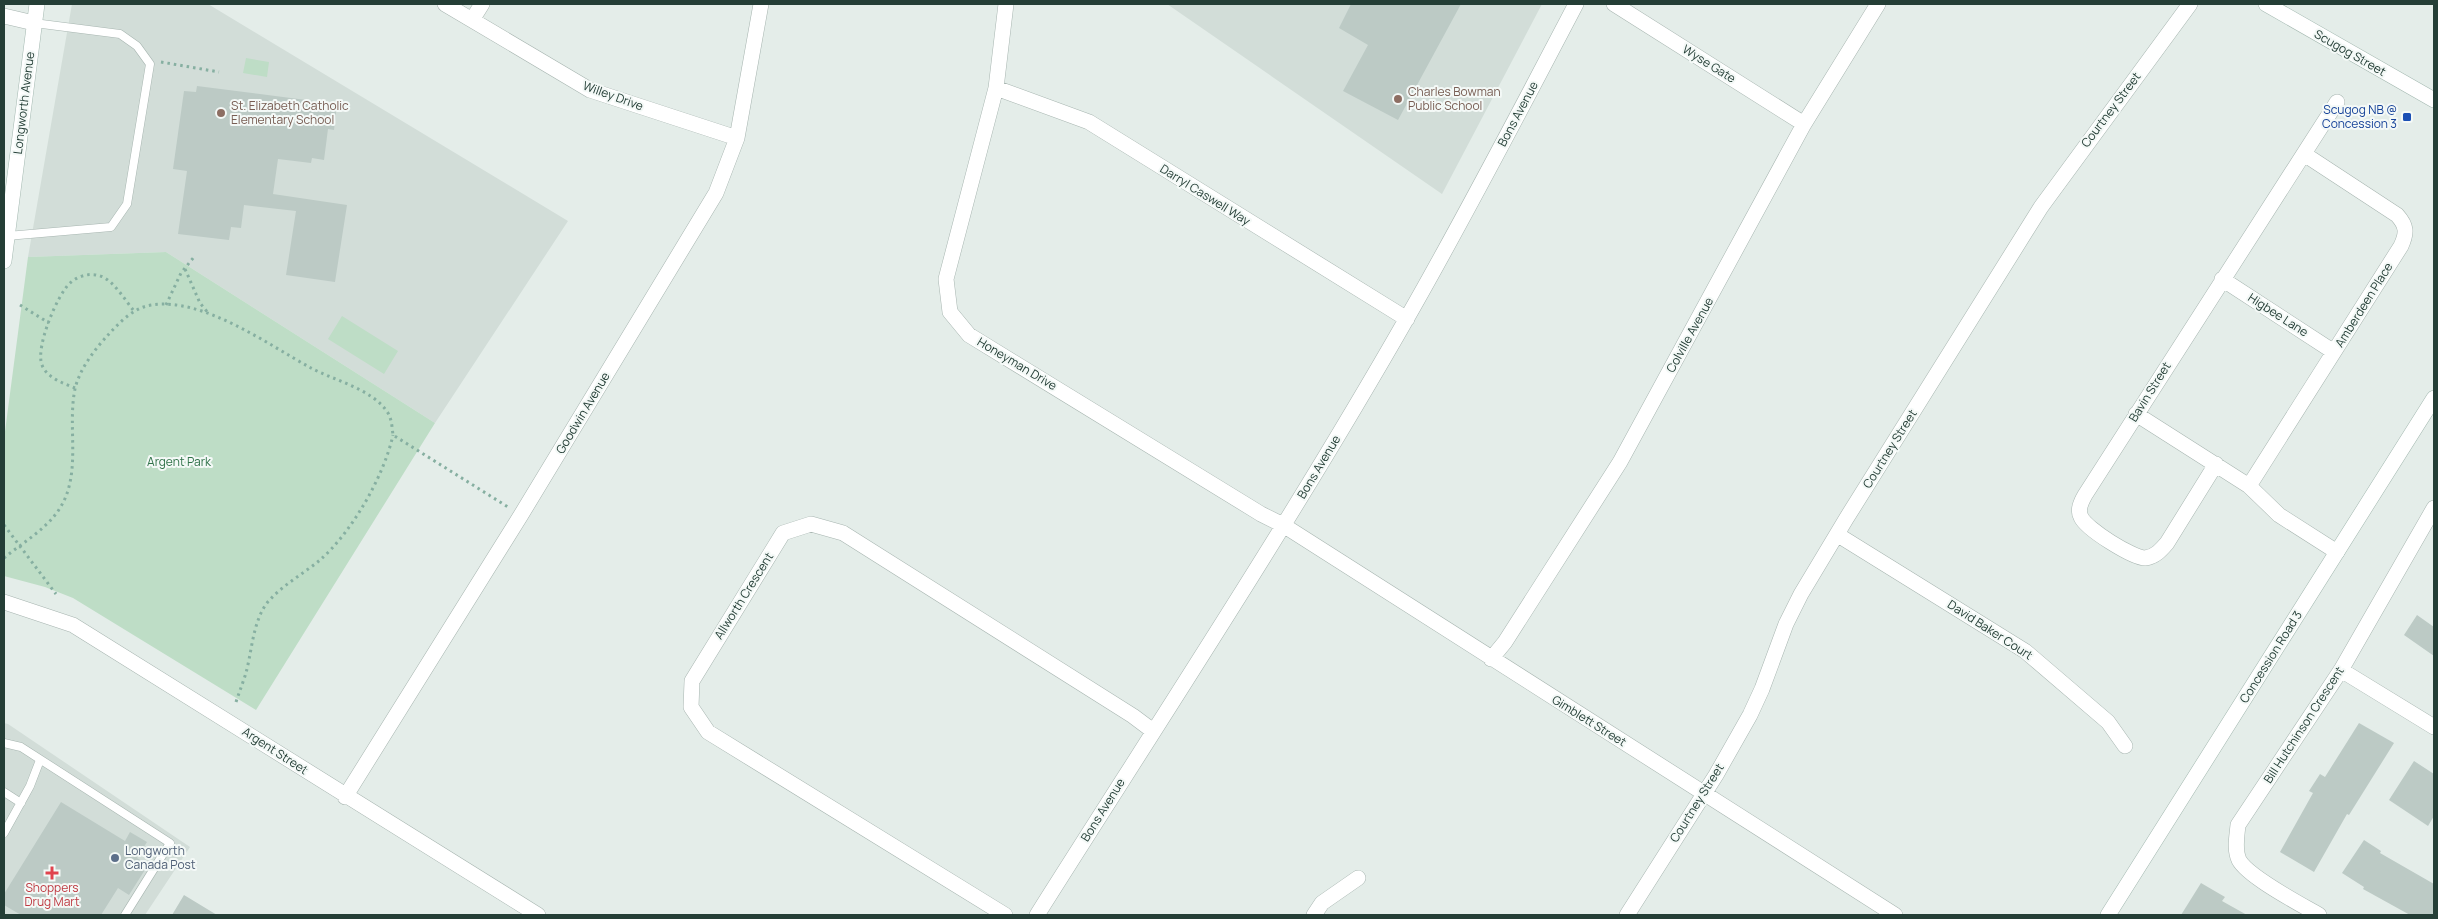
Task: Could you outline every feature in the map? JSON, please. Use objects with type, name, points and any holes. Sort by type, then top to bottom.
[{"type":"street","name":"Longworth Avenue","points":[[4,261],[37,4]]},
{"type":"street","name":"Willey Drive","points":[[446,4],[590,90],[737,138]]},
{"type":"street","points":[[472,20],[482,4]]},
{"type":"street","name":"Goodwin Avenue","points":[[345,797],[521,515],[716,193],[737,138],[761,4]]},
{"type":"street","name":"Honeyman Drive","points":[[1006,4],[996,88],[946,279],[950,312],[968,335],[1262,514],[1284,525]]},
{"type":"street","name":"Bons Avenue","points":[[1037,915],[1284,525],[1407,319],[1480,187],[1576,4]]},
{"type":"street","name":"Wyse Gate","points":[[1614,4],[1804,124]]},
{"type":"street","name":"Colville Avenue","points":[[1491,659],[1505,642],[1620,462],[1804,124],[1878,4]]},
{"type":"street","name":"Courtney Street","points":[[1627,915],[1704,793],[1750,715],[1786,624],[1801,594],[2041,207],[2190,4]]},
{"type":"street","name":"Scugog Street","points":[[2266,4],[2434,100]]},
{"type":"street","points":[[4,16],[34,23]]},
{"type":"street","name":"Darryl Caswell Way","points":[[996,88],[1090,122],[1407,319]]},
{"type":"street","name":"Bavin Street","points":[[2216,464],[2158,553],[2147,558],[2135,557],[2086,526],[2080,516],[2080,505],[2136,414],[2337,102]]},
{"type":"street","name":"Amberdeen Place","points":[[2249,486],[2402,246],[2406,235],[2405,224],[2397,215],[2304,154]]},
{"type":"street","name":"Higbee Lane","points":[[2222,279],[2334,352]]},
{"type":"street","name":"Concession Road 3","points":[[2108,915],[2434,398]]},
{"type":"street","points":[[2136,414],[2249,486],[2279,515],[2337,552]]},
{"type":"street","name":"Bill Hutchinson Crescent","points":[[2319,915],[2252,872],[2239,860],[2236,844],[2238,825],[2341,670],[2434,508]]},
{"type":"street","name":"Allworth Crescent","points":[[1005,915],[708,732],[690,707],[692,681],[783,533],[811,524],[843,533],[1153,730]]},
{"type":"street","name":"Gimblett Street","points":[[1284,525],[1491,659],[1895,915]]},
{"type":"street","name":"David Baker Court","points":[[1838,535],[2025,651],[2108,722],[2125,746]]},
{"type":"street","name":"Argent Street","points":[[4,602],[73,625],[229,720],[345,797],[538,915]]},
{"type":"street","points":[[2341,670],[2434,727]]},
{"type":"street","points":[[1314,915],[1322,903],[1358,878]]},
{"type":"lane","points":[[7,236],[111,227],[127,204],[150,64],[137,46],[120,34],[34,23]]},
{"type":"lane","points":[[4,743],[21,748],[170,843],[125,915]]},
{"type":"lane","points":[[4,833],[40,760]]},
{"type":"lane","points":[[4,792],[20,803]]},
{"type":"path","points":[[150,64],[162,62],[220,72]]},
{"type":"path","points":[[166,305],[185,268],[194,257]]},
{"type":"path","points":[[185,268],[200,303],[208,314]]},
{"type":"path","points":[[75,388],[50,376],[42,365],[40,353],[49,323],[65,289],[71,282],[86,275],[104,277],[134,311]]},
{"type":"path","points":[[20,305],[49,323]]},
{"type":"path","points":[[4,558],[49,521],[60,508],[67,491],[72,465],[75,388],[96,350],[118,325],[134,311],[150,305],[166,305],[208,314],[327,377],[368,396],[388,414],[393,435],[382,471],[369,496],[322,558],[266,604],[258,622],[245,677],[236,702]]},
{"type":"path","points":[[393,435],[510,509]]},
{"type":"path","points":[[4,525],[56,594]]},
{"type":"shaded area","name":"St. Elizabeth Catholic Elementary School","points":[[72,4],[208,4],[568,221],[435,423],[166,252],[28,257]]},
{"type":"shaded area","name":"Charles Bowman Public School","points":[[1167,4],[1542,4],[1442,194]]},
{"type":"shaded area","points":[[4,723],[190,847],[145,915],[4,915]]},
{"type":"green space","points":[[246,58],[269,62],[267,77],[243,73]]},
{"type":"green space","name":"Argent Park","points":[[166,252],[435,423],[256,710],[73,598],[45,587],[4,576],[4,439],[28,257]]},
{"type":"green space","points":[[342,316],[398,351],[384,374],[328,339]]},
{"type":"building","points":[[1351,4],[1461,4],[1398,120],[1343,91],[1368,45],[1339,28]]},
{"type":"building","points":[[197,86],[337,104],[334,130],[328,129],[324,160],[312,158],[311,163],[278,159],[273,194],[347,205],[335,282],[286,275],[296,211],[244,205],[241,228],[231,227],[229,240],[178,234],[187,171],[173,169],[184,91],[196,92]]},
{"type":"building","points":[[2417,615],[2434,627],[2434,656],[2404,635]]},
{"type":"building","points":[[2359,723],[2394,743],[2349,815],[2347,814],[2314,872],[2280,852],[2313,793],[2309,791],[2320,774],[2325,777]]},
{"type":"building","points":[[2414,761],[2434,774],[2434,816],[2428,826],[2389,800]]},
{"type":"building","points":[[61,802],[125,841],[130,832],[147,842],[137,858],[148,865],[129,895],[118,888],[101,915],[21,915],[4,905],[4,894]]},
{"type":"building","points":[[2364,840],[2381,851],[2380,853],[2434,884],[2434,915],[2410,915],[2363,889],[2364,887],[2342,873]]},
{"type":"building","points":[[2201,883],[2225,897],[2222,901],[2247,915],[2181,915]]},
{"type":"building","points":[[184,895],[217,915],[172,915]]},
{"type":"place","name":"Charles Bowman Public School","points":[[1398,99]]},
{"type":"place","name":"St. Elizabeth Catholic Elementary School","points":[[221,113]]},
{"type":"place","name":"Scugog NB @ Concession 3","points":[[2407,117]]},
{"type":"place","name":"Longworth Canada Post","points":[[115,858]]},
{"type":"place","name":"Shoppers Drug Mart","points":[[52,873]]}]
